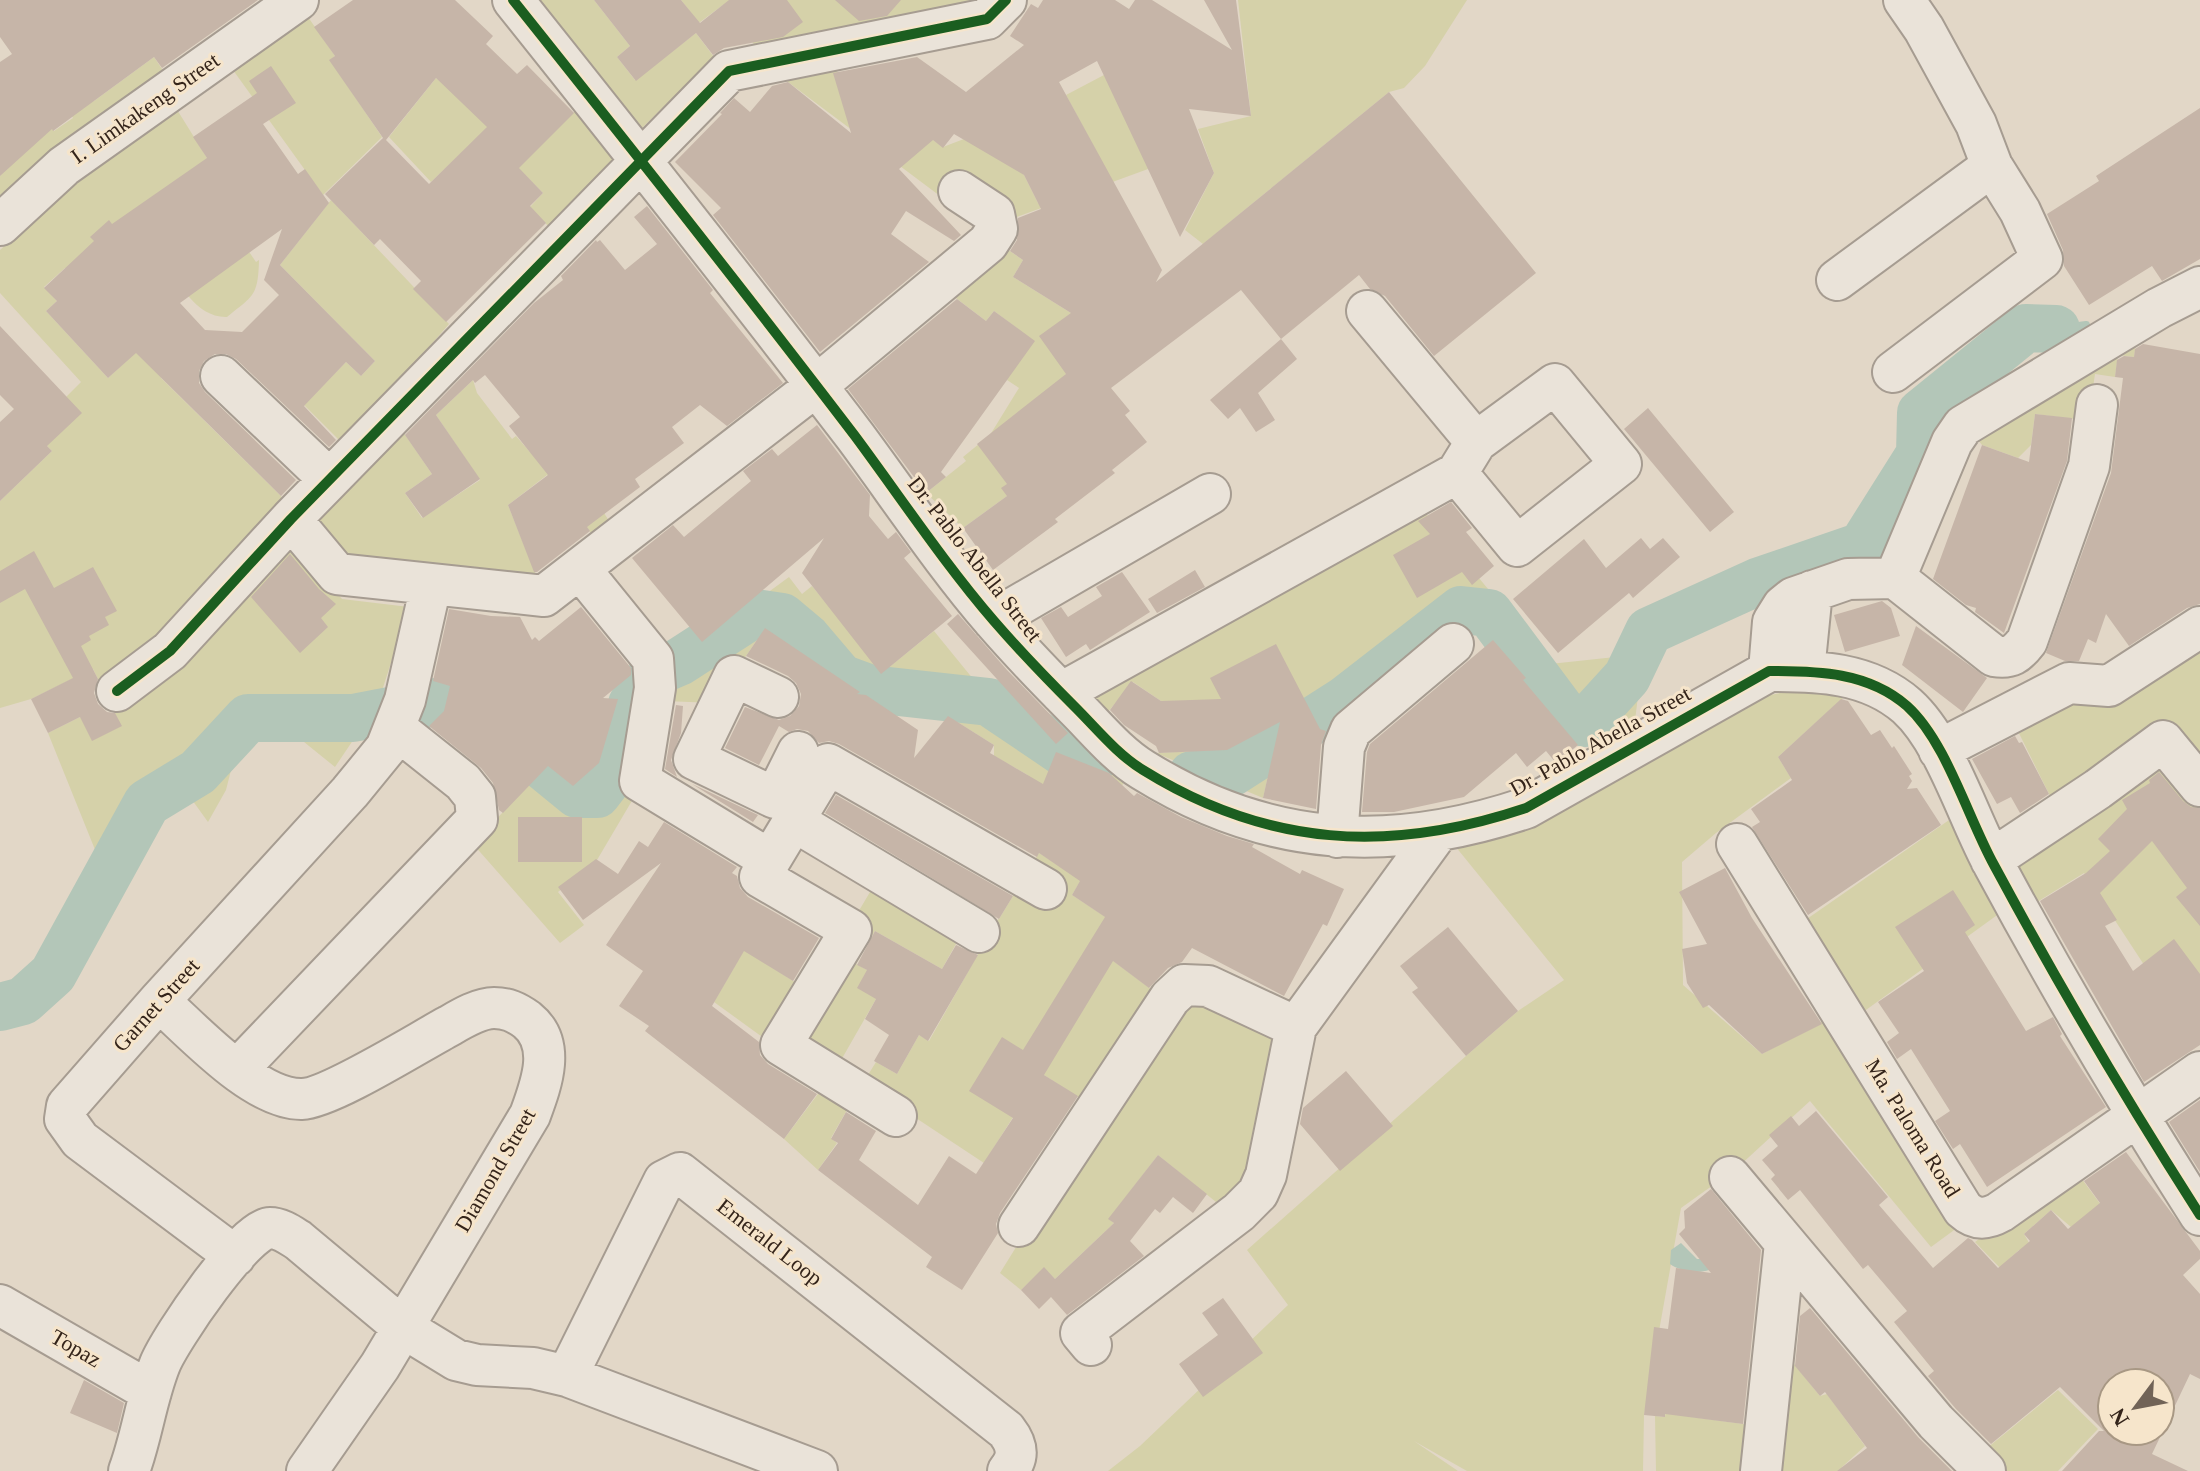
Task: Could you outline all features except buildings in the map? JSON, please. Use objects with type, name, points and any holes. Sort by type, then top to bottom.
[{"type":"street","name":"I. Limkakeng Street","points":[[0,225],[64,166],[298,0]]},
{"type":"street","name":"Dr. Pablo Abella Street","points":[[513,0],[816,386],[993,620],[1122,754],[1141,769],[1185,793],[1266,826],[1337,837],[1437,833],[1526,808],[1787,671]]},
{"type":"street","points":[[117,691],[170,651],[329,479],[729,71],[987,19],[1006,0]]},
{"type":"street","points":[[1893,372],[2042,259],[2020,211],[1992,166],[1976,124],[1924,29],[1904,0]]},
{"type":"street","points":[[1837,280],[1992,166]]},
{"type":"street","points":[[291,519],[337,574],[544,596],[816,386],[988,243],[997,229],[994,214],[959,191]]},
{"type":"street","points":[[1895,578],[1952,442],[1963,426],[2159,308],[2200,287]]},
{"type":"street","points":[[1061,693],[1466,457],[1367,311]]},
{"type":"street","points":[[221,376],[329,479]]},
{"type":"street","points":[[2097,405],[2089,466],[2027,641],[2018,653],[2007,658],[1994,656],[1895,578],[1848,579],[1812,591],[1793,598],[1783,606],[1773,622],[1787,671],[1848,675],[1893,697],[1924,723],[2043,957],[2136,1117],[2200,1215]]},
{"type":"street","points":[[993,620],[1210,494]]},
{"type":"street","points":[[580,569],[653,659],[655,688],[640,781],[770,860]]},
{"type":"street","name":"Garnet Street","points":[[235,1256],[80,1140],[65,1119],[67,1106],[386,748],[400,716],[431,585]]},
{"type":"street","points":[[1939,750],[2069,683],[2109,686],[2200,627]]},
{"type":"street","points":[[1337,837],[1344,747],[1351,730],[1453,644]]},
{"type":"street","points":[[778,697],[734,676],[694,759],[775,798],[798,752]]},
{"type":"street","points":[[655,688],[716,714]]},
{"type":"street","points":[[237,1070],[477,819],[475,797],[400,716]]},
{"type":"street","points":[[1991,860],[2163,741],[2200,786]]},
{"type":"street","points":[[896,1116],[781,1045],[851,930],[760,877],[828,764],[1046,889]]},
{"type":"street","points":[[794,821],[979,932]]},
{"type":"street","points":[[1091,1345],[1081,1333],[1239,1212],[1258,1193],[1266,1175],[1296,1027],[1437,833]]},
{"type":"street","name":"Ma. Paloma Road","points":[[1737,844],[1970,1216],[1990,1218],[2000,1212],[2200,1072]]},
{"type":"street","points":[[1019,1226],[1170,998],[1184,985],[1208,986],[1296,1027]]},
{"type":"street","name":"Diamond Street","points":[[159,1001],[260,1088],[302,1099],[346,1083],[462,1019],[491,1008],[513,1010],[538,1030],[544,1052],[542,1081],[530,1115],[346,1419],[307,1471]]},
{"type":"street","name":"Emerald Loop","points":[[567,1376],[664,1181],[680,1173],[1006,1430],[1017,1451],[1016,1462],[1008,1471]]},
{"type":"street","points":[[1730,1177],[1936,1422],[1985,1471]]},
{"type":"street","points":[[140,1466],[151,1392],[160,1363],[173,1339],[190,1312],[235,1256],[257,1232],[270,1227],[298,1240],[402,1327],[456,1360],[477,1365],[533,1368],[567,1376],[817,1471]]},
{"type":"street","points":[[1761,1471],[1785,1243]]},
{"type":"street","name":"Topaz","points":[[0,1305],[151,1392]]},
{"type":"shaded area","points":[[539,0],[594,0],[630,46],[617,57],[635,80],[696,33],[714,57],[641,129]]},
{"type":"shaded area","points":[[681,0],[991,0],[757,48],[723,5],[692,28],[689,10]]},
{"type":"shaded area","points":[[1238,0],[1467,0],[1425,66],[1404,88],[1389,92],[1203,244],[1185,230],[1214,173],[1198,129],[1251,116]]},
{"type":"shaded area","points":[[308,17],[335,56],[330,60],[382,137],[323,195],[233,70]]},
{"type":"shaded area","points":[[154,57],[164,72],[51,153],[0,197],[0,176],[44,118],[54,131],[73,118],[65,104],[94,101]]},
{"type":"shaded area","points":[[831,67],[943,147],[977,134],[1024,175],[1038,203],[1095,149],[1066,95],[1104,75],[1159,165],[984,229],[780,76]]},
{"type":"shaded area","points":[[436,78],[531,155],[579,107],[619,156],[550,228],[530,207],[543,193],[483,132],[431,182],[389,137]]},
{"type":"shaded area","points":[[176,108],[207,158],[241,240],[256,262],[259,260],[253,294],[227,317],[216,316],[206,312],[189,297],[161,259],[65,268],[44,287],[57,301],[46,311],[108,378],[149,340],[176,354],[161,378],[281,496],[294,545],[342,599],[409,607],[378,703],[335,767],[283,725],[244,719],[226,790],[208,822],[177,779],[148,793],[102,867],[48,733],[80,717],[121,726],[93,669],[31,699],[0,708],[0,501],[52,451],[47,446],[66,397],[81,382],[0,293],[0,250],[90,168]]},
{"type":"shaded area","points":[[331,200],[449,324],[344,445],[304,405],[346,362],[361,376],[375,361],[280,265]]},
{"type":"shaded area","points":[[1001,245],[1023,260],[1013,277],[1071,313],[1066,374],[1007,484],[1007,496],[963,528],[926,493],[966,461],[963,457],[990,435],[1019,388],[1007,380],[1018,329],[994,311],[986,321],[952,295]]},
{"type":"shaded area","points":[[2136,343],[2134,357],[2118,355],[2115,377],[2095,374],[2092,394],[2082,420],[2035,414],[2031,445],[2018,458],[1982,445],[1973,434]]},
{"type":"shaded area","points":[[473,380],[477,393],[512,439],[516,436],[529,451],[604,513],[611,524],[594,537],[547,475],[508,505],[538,580],[355,570],[298,519],[395,420],[432,474],[405,493],[422,518],[480,480],[436,415]]},
{"type":"shaded area","points":[[1408,492],[1550,664],[1643,654],[1635,721],[1578,745],[1493,640],[1455,627],[1311,727],[1290,751],[1274,750],[1263,798],[1156,753],[1216,750],[1161,701],[1133,682],[1107,713],[1070,675]]},
{"type":"shaded area","points":[[789,577],[802,594],[812,586],[883,672],[934,631],[978,685],[1005,689],[1056,744],[1074,727],[1126,779],[1107,810],[1044,789],[1026,774],[994,756],[994,745],[927,703],[871,697],[765,628],[714,703],[665,701],[633,799],[597,860],[558,892],[584,925],[560,943],[473,844],[547,765],[581,785],[599,762],[624,677],[666,658],[695,635],[702,641]]},
{"type":"shaded area","points":[[2200,613],[2200,979],[2167,1000],[2084,873],[2037,902],[1998,829],[2052,800],[2004,703],[2101,680]]},
{"type":"shaded area","points":[[1802,688],[1845,696],[1778,757],[1791,778],[1682,862],[1683,985],[1762,1054],[1825,1020],[1961,1225],[1931,1247],[1810,1101],[1737,1168],[1681,1208],[1644,1415],[1643,1471],[1467,1471],[1414,1441],[1458,1471],[1108,1471],[1140,1446],[1288,1305],[1247,1250],[1518,1011],[1564,980],[1451,841],[1550,815],[1656,759],[1757,698]]},
{"type":"shaded area","points":[[1952,818],[2000,913],[1859,1015],[1804,921]]},
{"type":"shaded area","points":[[1039,853],[1081,880],[1072,895],[1124,929],[1108,957],[1159,995],[1081,1099],[1041,1073],[984,1163],[863,1083],[876,1062],[897,1074],[919,1035],[929,1041],[978,954],[957,942],[942,969],[875,931],[856,964],[867,970],[876,999],[840,1062],[795,1042],[854,919],[876,882],[971,934],[999,919]]},
{"type":"shaded area","points":[[744,950],[806,989],[772,1044],[714,1002]]},
{"type":"shaded area","points":[[1183,996],[1278,1032],[1253,1183],[1216,1202],[1158,1155],[1109,1219],[1114,1223],[1055,1279],[1044,1268],[1021,1290],[1000,1273],[1102,1109]]},
{"type":"shaded area","points":[[824,1086],[852,1101],[831,1138],[837,1143],[818,1170],[784,1139]]},
{"type":"shaded area","points":[[2073,1167],[2101,1205],[2071,1227],[2051,1210],[2024,1234],[2033,1250],[2026,1257],[2019,1250],[2008,1260],[2006,1274],[1975,1242]]},
{"type":"shaded area","points":[[1681,1243],[1697,1259],[1705,1259],[1709,1270],[1689,1271],[1670,1264],[1671,1250]]},
{"type":"shaded area","points":[[1673,1343],[1692,1417],[1750,1425],[1752,1471],[1656,1471],[1655,1416],[1665,1417]]},
{"type":"shaded area","points":[[1786,1354],[1820,1396],[1827,1394],[1865,1446],[1842,1467],[1844,1471],[1780,1471]]},
{"type":"shaded area","points":[[2058,1390],[2096,1427],[2096,1431],[2058,1471],[2000,1471],[1981,1453]]},
{"type":"waterway","points":[[2056,329],[2086,325]]},
{"type":"waterway","points":[[1192,775],[1231,773],[1345,700],[1461,610],[1489,613],[1568,719],[1585,723],[1627,677],[1649,631],[1757,582],[1862,546],[1920,454],[1921,413],[2026,328],[2056,329]]},
{"type":"waterway","points":[[665,668],[755,613],[782,617],[807,638],[841,678],[871,689],[989,702],[1063,752],[1095,758]]},
{"type":"waterway","points":[[0,1007],[23,1001],[53,974],[147,803],[198,772],[248,718],[353,718],[441,701],[478,713],[577,794],[597,794],[616,769],[632,704],[643,685]]},
{"type":"cycle path","points":[[513,0],[813,381],[976,599],[1045,676],[1134,764],[1189,796],[1236,815],[1283,828],[1330,835],[1377,836],[1426,832],[1475,823],[1526,808],[1769,671],[1824,673],[1876,686],[1907,706],[1933,739],[1984,846],[2043,954],[2200,1215]]},
{"type":"cycle path","points":[[117,691],[170,651],[291,519],[729,71],[987,19],[1006,0]]}]
